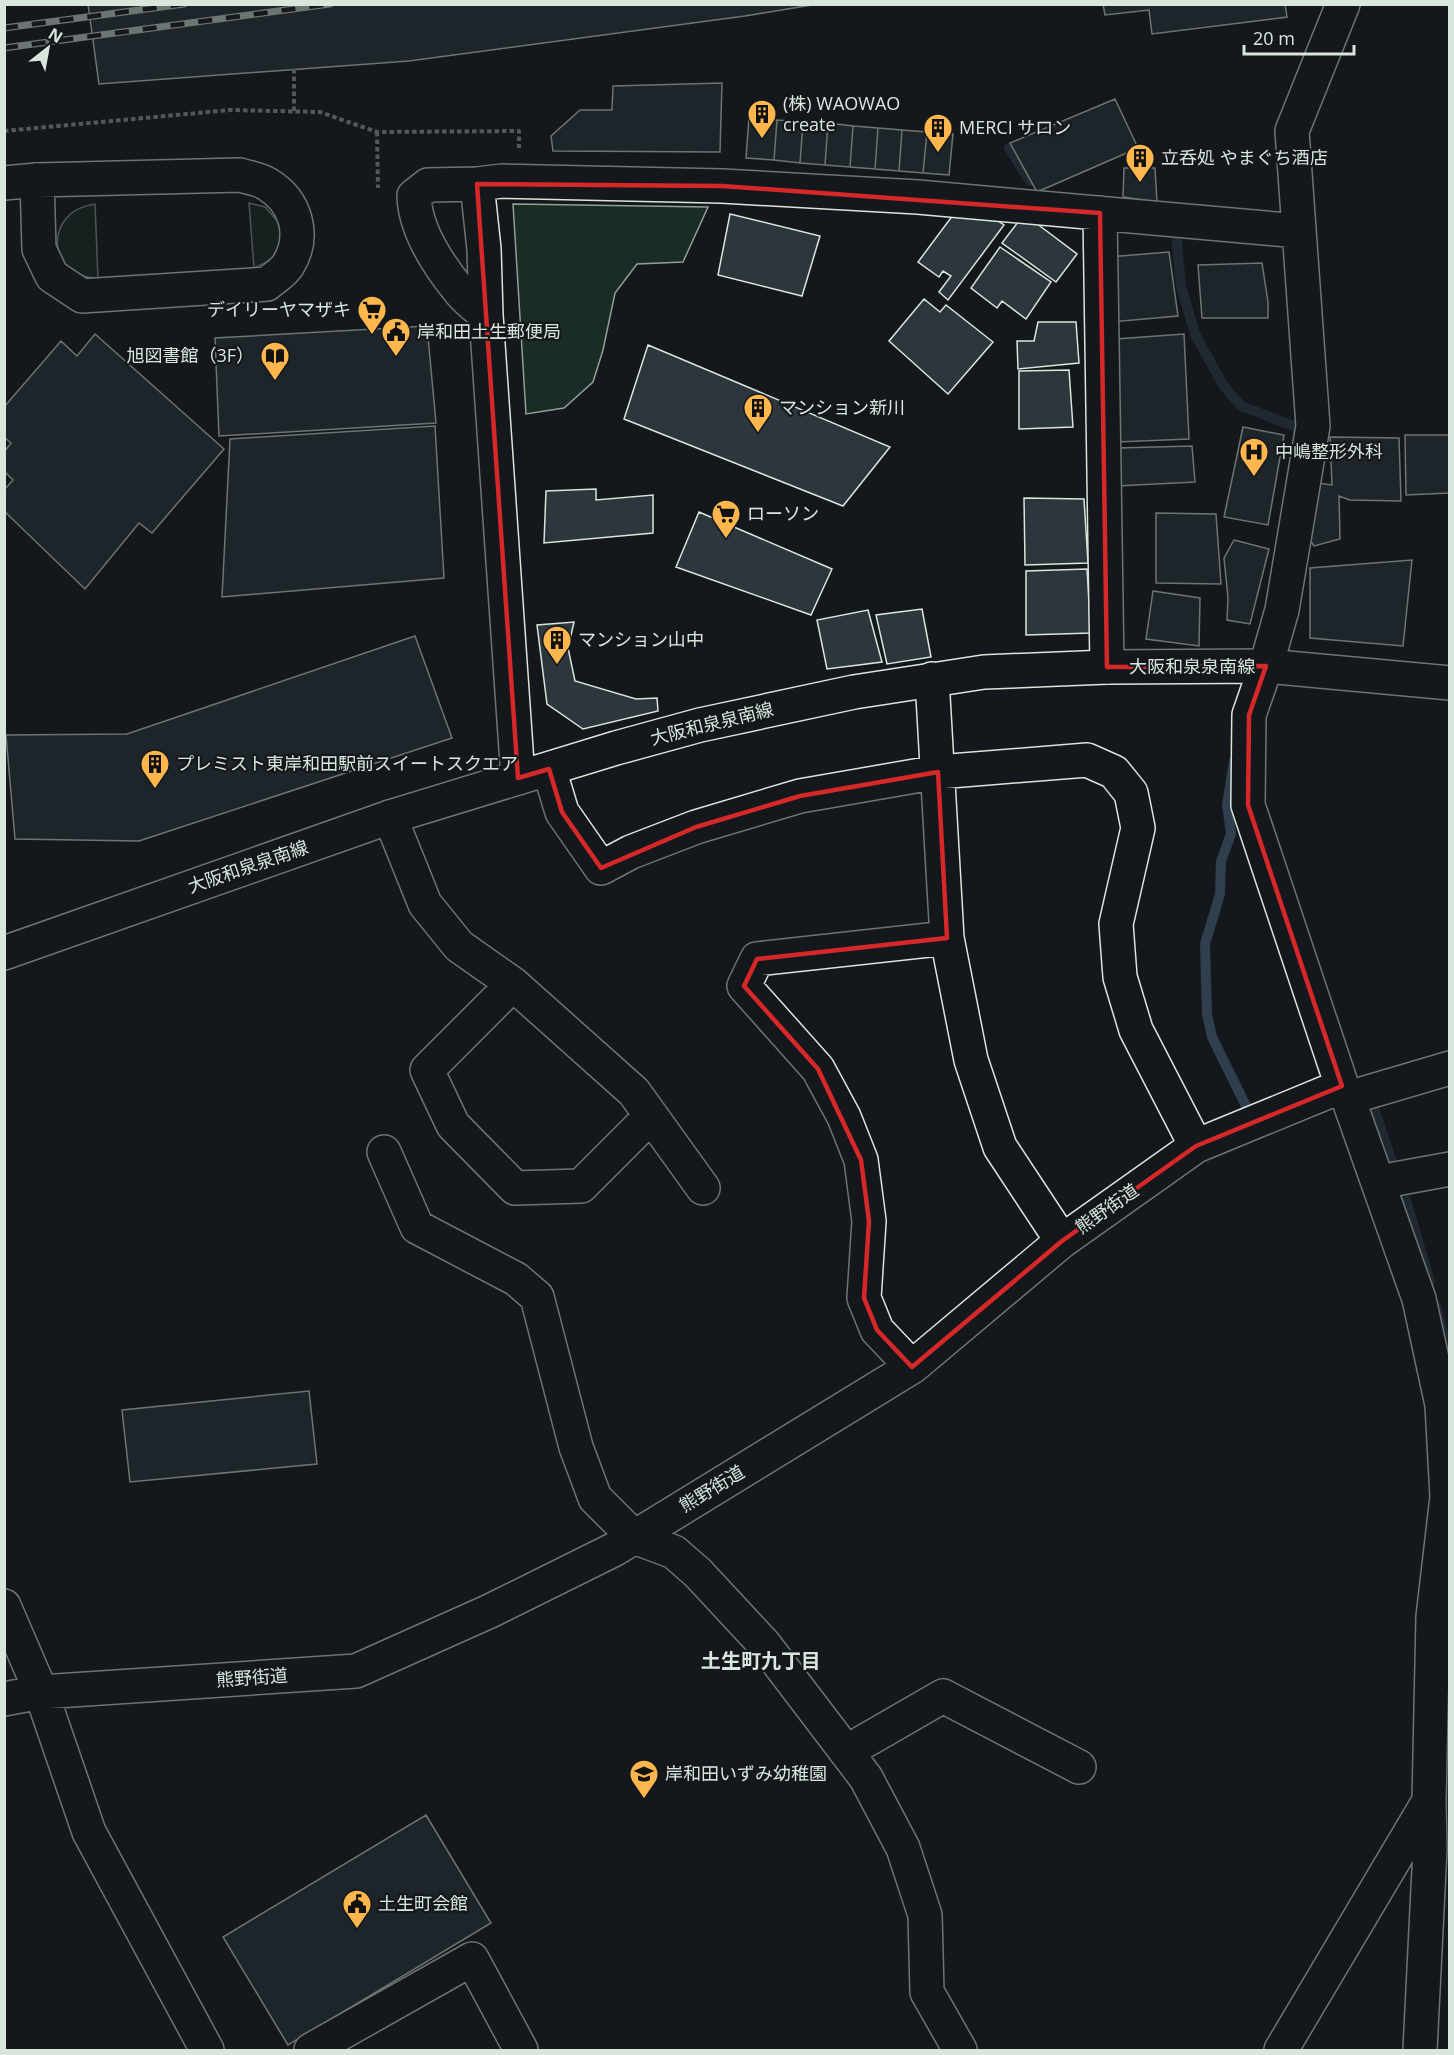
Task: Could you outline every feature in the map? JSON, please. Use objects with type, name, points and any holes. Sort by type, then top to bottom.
[{"type":"street","points":[[1343,4],[1292,131],[1313,426],[1282,610],[1249,715],[1248,805],[1345,1092],[1419,1299],[1442,1405],[1447,1497],[1433,1617],[1429,1801],[1440,1851],[1420,2050]]},
{"type":"street","points":[[4,183],[37,180],[240,175],[266,183],[284,196],[296,219],[297,243],[287,266],[267,284],[82,296],[52,276],[39,249],[37,180]]},
{"type":"street","points":[[486,315],[458,290],[423,237],[414,212],[414,196],[428,185],[519,181],[768,189],[918,197],[1298,231]]},
{"type":"street","points":[[477,184],[484,249],[486,315],[533,773],[601,868],[631,852],[696,827],[800,796],[938,772],[1087,760],[1114,772],[1131,793],[1138,828],[1116,924],[1120,977],[1136,1030],[1196,1146]]},
{"type":"street","points":[[1100,213],[1107,667]]},
{"type":"street","name":"大阪和泉泉南線","points":[[4,953],[390,817],[533,773],[690,728],[854,692],[984,672],[1107,667],[1266,666],[1449,683]]},
{"type":"street","points":[[932,680],[947,938],[971,1060],[1000,1147],[1062,1241]]},
{"type":"street","points":[[390,817],[425,904],[459,946],[513,984],[634,1092],[703,1188]]},
{"type":"street","points":[[912,1367],[877,1330],[864,1298],[869,1221],[861,1160],[844,1117],[818,1069],[744,986],[757,959],[947,938]]},
{"type":"street","points":[[513,984],[427,1070],[453,1125],[515,1188],[581,1186],[651,1116]]},
{"type":"street","name":"熊野街道","points":[[4,1699],[41,1692],[356,1671],[490,1611],[615,1549],[912,1367],[1062,1241],[1196,1146],[1345,1092],[1449,1068]]},
{"type":"street","points":[[384,1152],[417,1227],[516,1279],[537,1297],[576,1447],[595,1498],[634,1537],[674,1552],[699,1573],[764,1644],[866,1778],[903,1848],[925,1915],[927,1992],[960,2050]]},
{"type":"street","points":[[1379,1182],[1449,1169]]},
{"type":"street","points":[[4,1606],[41,1692],[89,1832],[207,2050]]},
{"type":"street","points":[[846,1752],[943,1696],[1079,1767]]},
{"type":"street","points":[[1281,2050],[1429,1801]]},
{"type":"street","points":[[319,2049],[472,1959],[520,2050]]},
{"type":"path","points":[[294,69],[294,111]]},
{"type":"path","points":[[4,131],[230,110],[320,112],[377,132],[519,130],[519,181]]},
{"type":"path","points":[[377,132],[378,192]]},
{"type":"highlighted area","points":[[477,184],[722,186],[1100,213],[1107,667],[1266,666],[1249,715],[1248,805],[1342,1086],[1196,1146],[1062,1241],[912,1367],[877,1330],[864,1298],[869,1221],[861,1160],[818,1069],[744,986],[757,959],[947,938],[938,772],[800,796],[696,827],[601,868],[562,812],[549,769],[518,778]]},
{"type":"green space","points":[[249,203],[265,207],[281,225],[277,253],[254,268]]},
{"type":"green space","points":[[95,204],[98,278],[81,275],[69,268],[61,257],[57,244],[59,231],[66,219],[78,209]]},
{"type":"green space","points":[[513,204],[708,207],[683,262],[637,264],[615,293],[603,350],[593,382],[564,408],[526,414]]},
{"type":"building","points":[[88,4],[818,4],[745,16],[409,61],[99,84]]},
{"type":"building","points":[[1103,4],[1285,4],[1287,17],[1152,34],[1149,10],[1105,15]]},
{"type":"building","points":[[722,83],[720,152],[553,151],[551,136],[580,110],[612,110],[613,86]]},
{"type":"building","points":[[1115,99],[1138,148],[1037,192],[1010,143]]},
{"type":"building","name":"(株) WAOWAO create","points":[[749,117],[777,120],[774,160],[746,158]]},
{"type":"building","points":[[777,120],[803,122],[800,163],[774,160]]},
{"type":"building","points":[[803,122],[828,123],[825,165],[800,163]]},
{"type":"building","points":[[828,123],[853,126],[850,167],[825,165]]},
{"type":"building","points":[[853,126],[878,128],[875,169],[850,167]]},
{"type":"building","points":[[878,128],[902,130],[899,171],[875,169]]},
{"type":"building","points":[[902,130],[927,132],[923,173],[899,171]]},
{"type":"building","name":"MERCI サロン","points":[[927,132],[953,134],[949,175],[923,173]]},
{"type":"building","name":"立呑処 やまぐち酒店","points":[[1124,168],[1155,168],[1157,202],[1123,197]]},
{"type":"building","points":[[959,207],[977,207],[1004,225],[948,300],[939,292],[951,276],[943,271],[939,277],[918,262]]},
{"type":"building","points":[[730,214],[820,236],[802,296],[718,275]]},
{"type":"building","points":[[1024,214],[1077,254],[1056,282],[1002,243]]},
{"type":"building","points":[[1000,247],[1051,282],[1026,319],[1002,301],[997,308],[971,288]]},
{"type":"building","points":[[1169,252],[1178,316],[1111,322],[1108,257]]},
{"type":"building","points":[[1262,263],[1268,318],[1202,318],[1198,265]]},
{"type":"building","points":[[924,299],[940,312],[946,305],[993,342],[948,394],[889,341]]},
{"type":"building","points":[[1038,322],[1076,322],[1079,363],[1018,369],[1017,341],[1034,341]]},
{"type":"building","points":[[427,326],[436,423],[219,436],[215,338]]},
{"type":"building","points":[[95,334],[224,449],[152,533],[139,523],[85,589],[4,511],[4,490],[13,480],[4,471],[4,452],[11,443],[4,437],[4,407],[61,341],[77,356]]},
{"type":"building","points":[[1184,334],[1189,439],[1117,442],[1116,339]]},
{"type":"building","name":"マンション新川","points":[[648,345],[890,447],[843,506],[624,419]]},
{"type":"building","points":[[1069,370],[1073,427],[1019,429],[1019,371]]},
{"type":"building","points":[[435,426],[444,578],[222,597],[230,439]]},
{"type":"building","points":[[1243,427],[1284,435],[1268,525],[1224,517]]},
{"type":"building","points":[[1405,435],[1450,435],[1450,493],[1406,495]]},
{"type":"building","points":[[1330,437],[1399,438],[1401,501],[1350,500],[1339,496],[1340,539],[1314,546],[1308,537],[1318,483],[1332,485]]},
{"type":"building","points":[[1192,446],[1195,482],[1117,486],[1117,448]]},
{"type":"building","points":[[596,489],[596,500],[653,495],[653,533],[544,543],[546,491]]},
{"type":"building","points":[[1024,498],[1084,499],[1088,563],[1025,565]]},
{"type":"building","name":"ローソン","points":[[699,512],[832,569],[811,615],[676,567]]},
{"type":"building","points":[[1156,513],[1216,514],[1221,584],[1156,583]]},
{"type":"building","points":[[1234,540],[1269,549],[1250,624],[1227,620],[1228,598],[1224,558]]},
{"type":"building","points":[[1412,560],[1403,646],[1310,638],[1310,568]]},
{"type":"building","points":[[1087,569],[1091,633],[1026,635],[1026,571]]},
{"type":"building","points":[[1153,591],[1200,598],[1199,646],[1146,639]]},
{"type":"building","points":[[922,609],[931,657],[887,664],[876,615]]},
{"type":"building","points":[[868,610],[882,662],[827,669],[817,620]]},
{"type":"building","name":"マンション山中","points":[[574,622],[568,648],[575,681],[636,699],[657,698],[658,711],[583,729],[547,704],[537,625]]},
{"type":"building","name":"プレミスト東岸和田駅前スイートスクエア","points":[[415,636],[452,738],[139,841],[15,839],[6,735],[127,734]]},
{"type":"building","points":[[309,1391],[317,1464],[130,1482],[122,1410]]},
{"type":"building","name":"土生町会館","points":[[426,1815],[491,1923],[288,2045],[223,1937]]},
{"type":"waterway","points":[[1009,148],[1030,181]]},
{"type":"waterway","points":[[1176,234],[1181,286],[1195,334],[1223,385],[1241,406],[1299,428],[1297,439]]},
{"type":"waterway","points":[[1234,761],[1227,805],[1231,834],[1221,861],[1220,894],[1205,944],[1207,1014],[1212,1037],[1247,1108]]},
{"type":"waterway","points":[[1374,1108],[1392,1162]]},
{"type":"waterway","points":[[1406,1200],[1430,1282]]},
{"type":"waterway","points":[[1436,1306],[1450,1358]]},
{"type":"waterway","points":[[1444,1804],[1450,1751]]},
{"type":"railway","points":[[4,28],[184,4]]},
{"type":"railway","points":[[4,48],[330,4]]},
{"type":"place","name":"(株) WAOWAO create","points":[[762,140]]},
{"type":"place","name":"MERCI サロン","points":[[938,154]]},
{"type":"place","name":"立呑処 やまぐち酒店","points":[[1140,184]]},
{"type":"place","name":"デイリーヤマザキ","points":[[372,336]]},
{"type":"place","name":"岸和田土生郵便局","points":[[396,358]]},
{"type":"place","name":"旭図書館（3F）","points":[[275,382]]},
{"type":"place","name":"マンション新川","points":[[758,434]]},
{"type":"place","name":"中嶋整形外科","points":[[1254,478]]},
{"type":"place","name":"ローソン","points":[[726,540]]},
{"type":"place","name":"マンション山中","points":[[557,666]]},
{"type":"place","name":"プレミスト東岸和田駅前スイートスクエア","points":[[155,790]]},
{"type":"place","name":"岸和田いずみ幼稚園","points":[[644,1800]]},
{"type":"place","name":"土生町会館","points":[[357,1930]]},
{"type":"district","name":"土生町九丁目","points":[[761,1661]]}]
